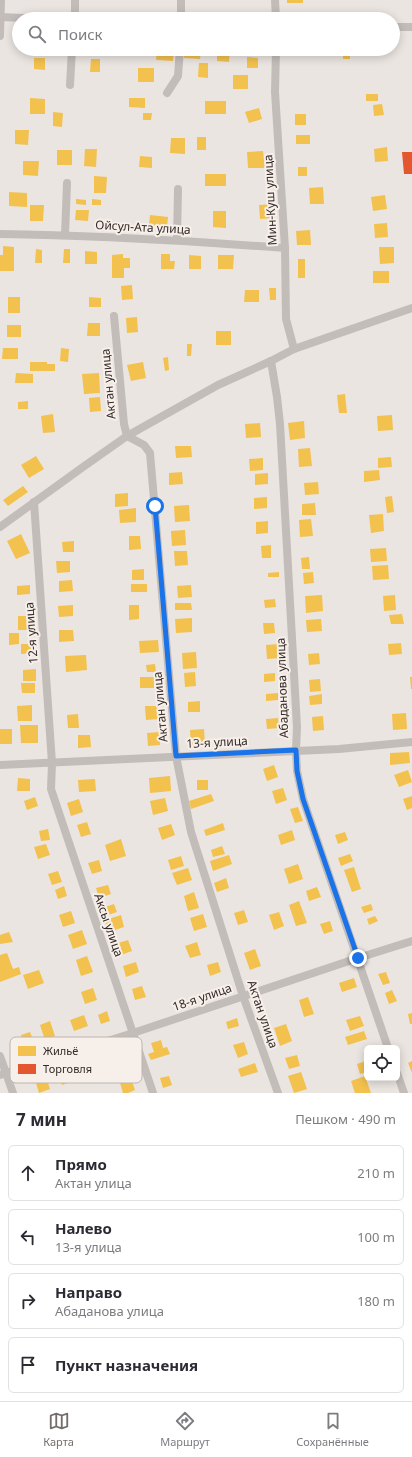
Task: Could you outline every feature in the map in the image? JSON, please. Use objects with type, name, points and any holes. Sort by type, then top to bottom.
[{"type":"street","points":[[0,36],[1,0]]},
{"type":"street","points":[[74,12],[75,0]]},
{"type":"street","points":[[181,0],[181,12]]},
{"type":"street","points":[[275,0],[276,12]]},
{"type":"street","points":[[0,17],[12,18]]},
{"type":"street","points":[[400,27],[412,27]]},
{"type":"street","points":[[70,85],[72,56]]},
{"type":"street","points":[[167,93],[178,76],[179,56]]},
{"type":"street","name":"Мин-Куш улица","points":[[276,56],[275,92],[285,248],[286,319],[294,349]]},
{"type":"street","points":[[65,235],[67,183]]},
{"type":"street","points":[[177,240],[178,189]]},
{"type":"street","name":"Ойсул-Ата улица","points":[[0,234],[65,235],[177,240],[285,248]]},
{"type":"street","points":[[0,528],[127,436],[218,385],[294,349],[412,308]]},
{"type":"street","name":"Актан улица","points":[[114,316],[124,424],[127,436],[144,445],[150,453],[176,756],[191,832],[243,996],[278,1093]]},
{"type":"street","name":"Абаданова улица","points":[[271,361],[280,424],[297,727],[297,771],[303,799],[387,1045]]},
{"type":"street","name":"12-я улица","points":[[34,502],[52,763]]},
{"type":"street","name":"13-я улица","points":[[0,765],[339,748],[412,742]]},
{"type":"street","name":"Аксы улица","points":[[52,763],[51,789],[134,1037]]},
{"type":"street","name":"18-я улица","points":[[120,1037],[412,941]]},
{"type":"street","points":[[0,1056],[3,1074],[13,1093]]},
{"type":"street","name":"Аксы улица","points":[[142,1060],[153,1093]]},
{"type":"street","points":[[400,1081],[404,1093]]},
{"type":"building: Жильё","points":[[287,0],[303,0],[303,3],[287,3]]},
{"type":"building: Жильё","points":[[156,56],[173,56],[173,61],[156,60]]},
{"type":"building: Жильё","points":[[184,56],[200,56],[200,59],[184,58]]},
{"type":"building: Жильё","points":[[217,56],[229,56],[229,62],[217,61]]},
{"type":"building: Жильё","points":[[343,56],[350,56],[350,59],[343,59]]},
{"type":"building: Жильё","points":[[247,57],[258,58],[258,68],[247,68]]},
{"type":"building: Жильё","points":[[34,58],[45,58],[45,70],[34,69]]},
{"type":"building: Жильё","points":[[91,59],[100,59],[100,72],[90,72]]},
{"type":"building: Жильё","points":[[199,63],[208,63],[208,78],[198,77]]},
{"type":"building: Жильё","points":[[138,68],[154,68],[154,82],[138,82]]},
{"type":"building: Жильё","points":[[233,75],[248,75],[248,89],[233,89]]},
{"type":"building: Жильё","points":[[366,94],[378,94],[378,101],[366,101]]},
{"type":"building: Жильё","points":[[30,98],[45,99],[45,114],[30,114]]},
{"type":"building: Жильё","points":[[129,98],[145,98],[145,108],[129,107]]},
{"type":"building: Жильё","points":[[205,101],[226,101],[226,114],[205,114]]},
{"type":"building: Жильё","points":[[382,104],[384,115],[374,116],[373,105]]},
{"type":"building: Жильё","points":[[259,108],[262,119],[249,123],[245,112]]},
{"type":"building: Жильё","points":[[53,112],[63,113],[62,127],[53,126]]},
{"type":"building: Жильё","points":[[143,113],[152,113],[151,120],[143,120]]},
{"type":"building: Жильё","points":[[295,114],[306,114],[306,125],[295,125]]},
{"type":"building: Жильё","points":[[15,130],[29,130],[28,145],[15,144]]},
{"type":"building: Жильё","points":[[296,135],[310,135],[310,144],[296,144]]},
{"type":"building: Жильё","points":[[197,137],[206,137],[206,150],[197,150]]},
{"type":"building: Жильё","points":[[171,138],[185,138],[185,154],[170,153]]},
{"type":"building: Жильё","points":[[387,147],[388,161],[375,162],[374,149]]},
{"type":"building: Жильё","points":[[85,149],[97,149],[96,167],[84,166]]},
{"type":"building: Жильё","points":[[57,150],[72,150],[72,165],[57,165]]},
{"type":"building: Жильё","points":[[263,151],[264,159],[269,159],[269,168],[248,168],[247,152]]},
{"type":"building: Жильё","points":[[140,156],[152,157],[152,168],[139,167]]},
{"type":"building: Жильё","points":[[23,161],[39,161],[38,176],[23,175]]},
{"type":"building: Жильё","points":[[298,167],[307,167],[307,176],[298,176]]},
{"type":"building: Жильё","points":[[205,174],[226,174],[226,186],[205,186]]},
{"type":"building: Жильё","points":[[94,176],[107,177],[106,193],[94,193]]},
{"type":"building: Жильё","points":[[323,187],[324,204],[310,204],[309,188]]},
{"type":"building: Жильё","points":[[9,192],[27,193],[27,207],[9,206]]},
{"type":"building: Жильё","points":[[385,195],[387,209],[373,211],[371,197]]},
{"type":"building: Жильё","points":[[76,199],[86,200],[86,205],[76,204]]},
{"type":"building: Жильё","points":[[92,199],[101,200],[101,205],[92,205]]},
{"type":"building: Жильё","points":[[274,204],[275,218],[260,219],[259,205]]},
{"type":"building: Жильё","points":[[30,205],[44,205],[43,221],[30,221]]},
{"type":"building: Жильё","points":[[76,210],[89,210],[88,221],[75,220]]},
{"type":"building: Жильё","points":[[213,211],[226,211],[226,228],[213,227]]},
{"type":"building: Жильё","points":[[150,215],[168,217],[167,227],[149,225]]},
{"type":"building: Жильё","points":[[387,223],[388,237],[375,238],[374,224]]},
{"type":"building: Жильё","points":[[310,230],[311,245],[297,245],[296,231]]},
{"type":"building: Жильё","points":[[3,246],[14,247],[14,271],[0,271],[0,255],[3,255]]},
{"type":"building: Жильё","points":[[379,247],[394,247],[394,263],[380,264]]},
{"type":"building: Жильё","points":[[36,249],[42,250],[42,263],[35,263]]},
{"type":"building: Жильё","points":[[64,249],[70,249],[70,263],[63,263]]},
{"type":"building: Жильё","points":[[85,251],[97,252],[97,264],[85,264]]},
{"type":"building: Жильё","points":[[123,254],[123,258],[130,258],[130,268],[124,268],[124,278],[112,278],[112,255]]},
{"type":"building: Жильё","points":[[161,254],[170,254],[170,261],[175,261],[174,269],[161,269]]},
{"type":"building: Жильё","points":[[189,255],[201,256],[201,269],[189,269]]},
{"type":"building: Жильё","points":[[218,255],[234,255],[233,269],[218,269]]},
{"type":"building: Жильё","points":[[298,259],[305,259],[305,278],[298,278]]},
{"type":"building: Жильё","points":[[373,271],[389,271],[389,283],[373,283]]},
{"type":"building: Жильё","points":[[132,285],[133,299],[122,300],[121,286]]},
{"type":"building: Жильё","points":[[269,288],[276,288],[276,300],[270,300]]},
{"type":"building: Жильё","points":[[245,290],[259,290],[259,302],[244,302]]},
{"type":"building: Жильё","points":[[8,297],[20,297],[20,313],[8,313]]},
{"type":"building: Жильё","points":[[89,297],[101,298],[101,307],[89,307]]},
{"type":"building: Жильё","points":[[137,317],[138,332],[127,333],[126,318]]},
{"type":"building: Жильё","points":[[88,323],[100,323],[100,336],[87,336]]},
{"type":"building: Жильё","points":[[7,325],[21,325],[21,337],[7,337]]},
{"type":"building: Жильё","points":[[216,331],[231,331],[231,345],[216,345]]},
{"type":"building: Жильё","points":[[187,344],[192,344],[191,356],[187,356]]},
{"type":"building: Жильё","points":[[3,348],[18,348],[18,359],[2,359]]},
{"type":"building: Жильё","points":[[61,348],[69,349],[68,362],[60,361]]},
{"type":"building: Жильё","points":[[168,357],[169,370],[165,371],[163,358]]},
{"type":"building: Жильё","points":[[30,362],[47,362],[47,364],[55,364],[55,371],[30,371]]},
{"type":"building: Жильё","points":[[143,362],[146,378],[131,381],[127,365]]},
{"type":"building: Жильё","points":[[16,373],[33,374],[33,383],[15,383]]},
{"type":"building: Жильё","points":[[99,373],[100,393],[84,394],[82,374]]},
{"type":"building: Жильё","points":[[345,394],[347,413],[339,413],[337,395]]},
{"type":"building: Жильё","points":[[100,397],[101,411],[90,412],[89,398]]},
{"type":"building: Жильё","points":[[28,401],[28,409],[18,409],[18,402]]},
{"type":"building: Жильё","points":[[53,414],[55,432],[43,433],[41,416]]},
{"type":"building: Жильё","points":[[392,415],[393,430],[378,431],[377,416]]},
{"type":"building: Жильё","points":[[304,421],[305,438],[290,440],[288,423]]},
{"type":"building: Жильё","points":[[260,423],[261,437],[246,438],[245,424]]},
{"type":"building: Жильё","points":[[175,446],[191,446],[192,457],[176,458]]},
{"type":"building: Жильё","points":[[310,448],[312,466],[299,467],[298,449]]},
{"type":"building: Жильё","points":[[36,456],[44,469],[29,478],[21,465]]},
{"type":"building: Жильё","points":[[391,457],[392,467],[378,468],[378,458]]},
{"type":"building: Жильё","points":[[263,458],[263,470],[250,471],[249,459]]},
{"type":"building: Жильё","points":[[379,470],[380,480],[364,482],[364,471]]},
{"type":"building: Жильё","points":[[182,472],[183,484],[169,485],[169,473]]},
{"type":"building: Жильё","points":[[268,473],[268,484],[255,485],[255,474]]},
{"type":"building: Жильё","points":[[318,482],[319,494],[305,495],[304,483]]},
{"type":"building: Жильё","points":[[23,486],[28,492],[8,506],[3,500]]},
{"type":"building: Жильё","points":[[128,493],[128,506],[115,507],[115,494]]},
{"type":"building: Жильё","points":[[392,496],[394,512],[387,513],[385,497]]},
{"type":"building: Жильё","points":[[267,497],[267,508],[254,509],[254,498]]},
{"type":"building: Жильё","points":[[315,503],[316,515],[302,515],[302,504]]},
{"type":"building: Жильё","points":[[189,505],[190,521],[175,522],[174,506]]},
{"type":"building: Жильё","points":[[136,508],[136,522],[120,523],[119,510]]},
{"type":"building: Жильё","points":[[383,514],[384,531],[371,533],[369,515]]},
{"type":"building: Жильё","points":[[311,519],[313,536],[300,537],[299,520]]},
{"type":"building: Жильё","points":[[268,521],[268,533],[256,534],[256,522]]},
{"type":"building: Жильё","points":[[185,530],[186,545],[172,546],[171,531]]},
{"type":"building: Жильё","points":[[21,534],[30,553],[16,559],[7,541]]},
{"type":"building: Жильё","points":[[129,536],[140,536],[141,549],[129,550]]},
{"type":"building: Жильё","points":[[74,541],[74,552],[63,552],[62,542]]},
{"type":"building: Жильё","points":[[271,545],[271,558],[262,558],[261,546]]},
{"type":"building: Жильё","points":[[386,548],[387,561],[371,562],[370,549]]},
{"type":"building: Жильё","points":[[174,551],[187,551],[188,565],[175,566]]},
{"type":"building: Жильё","points":[[309,557],[310,569],[302,569],[301,558]]},
{"type":"building: Жильё","points":[[56,561],[70,561],[70,572],[57,573]]},
{"type":"building: Жильё","points":[[388,565],[389,579],[373,580],[372,566]]},
{"type":"building: Жильё","points":[[144,569],[144,580],[132,580],[132,570]]},
{"type":"building: Жильё","points":[[279,572],[279,577],[268,577],[268,573]]},
{"type":"building: Жильё","points":[[313,572],[314,583],[304,584],[303,573]]},
{"type":"building: Жильё","points":[[72,580],[73,591],[59,592],[59,581]]},
{"type":"building: Жильё","points":[[131,584],[147,584],[147,592],[131,592]]},
{"type":"building: Жильё","points":[[30,585],[30,594],[17,595],[17,586]]},
{"type":"building: Жильё","points":[[191,585],[192,597],[178,598],[177,586]]},
{"type":"building: Жильё","points":[[322,595],[323,611],[306,613],[305,596]]},
{"type":"building: Жильё","points":[[395,595],[396,610],[384,611],[383,596]]},
{"type":"building: Жильё","points":[[275,599],[276,607],[265,608],[264,600]]},
{"type":"building: Жильё","points":[[175,603],[191,603],[192,610],[175,610]]},
{"type":"building: Жильё","points":[[73,605],[73,616],[59,617],[58,606]]},
{"type":"building: Жильё","points":[[129,605],[139,605],[139,619],[129,620]]},
{"type":"building: Жильё","points":[[402,614],[404,624],[391,624],[389,615]]},
{"type":"building: Жильё","points":[[18,616],[30,616],[30,630],[18,630]]},
{"type":"building: Жильё","points":[[192,618],[192,632],[176,633],[175,619]]},
{"type":"building: Жильё","points":[[321,619],[322,631],[307,632],[306,620]]},
{"type":"building: Жильё","points":[[263,623],[274,623],[275,633],[264,634]]},
{"type":"building: Жильё","points":[[59,630],[73,630],[74,641],[59,642]]},
{"type":"building: Жильё","points":[[9,633],[19,633],[19,644],[9,645]]},
{"type":"building: Жильё","points":[[158,640],[159,652],[140,653],[139,641]]},
{"type":"building: Жильё","points":[[401,643],[402,654],[389,655],[388,644]]},
{"type":"building: Жильё","points":[[21,644],[33,644],[33,653],[21,654]]},
{"type":"building: Жильё","points":[[279,644],[280,658],[267,659],[266,645]]},
{"type":"building: Жильё","points":[[196,652],[197,668],[183,669],[182,653]]},
{"type":"building: Жильё","points":[[319,653],[320,664],[309,665],[308,654]]},
{"type":"building: Жильё","points":[[86,655],[87,670],[66,672],[65,656]]},
{"type":"building: Жильё","points":[[155,664],[156,672],[147,672],[146,665]]},
{"type":"building: Жильё","points":[[36,669],[36,681],[23,681],[23,670]]},
{"type":"building: Жильё","points":[[195,672],[196,686],[185,687],[184,673]]},
{"type":"building: Жильё","points":[[275,673],[275,681],[264,682],[264,674]]},
{"type":"building: Жильё","points":[[140,677],[154,677],[154,688],[140,688]]},
{"type":"building: Жильё","points":[[410,677],[412,677],[412,689],[411,689]]},
{"type":"building: Жильё","points":[[320,679],[321,691],[310,692],[309,680]]},
{"type":"building: Жильё","points":[[21,683],[35,683],[35,693],[22,693]]},
{"type":"building: Жильё","points":[[278,693],[278,700],[266,701],[266,694]]},
{"type":"building: Жильё","points":[[322,694],[322,704],[310,705],[309,696]]},
{"type":"building: Жильё","points":[[200,701],[200,712],[188,712],[188,702]]},
{"type":"building: Жильё","points":[[32,705],[32,721],[18,721],[17,706]]},
{"type":"building: Жильё","points":[[145,706],[158,706],[159,719],[146,720]]},
{"type":"building: Жильё","points":[[406,713],[407,729],[393,730],[392,714]]},
{"type":"building: Жильё","points":[[78,714],[79,728],[68,728],[67,715]]},
{"type":"building: Жильё","points":[[323,716],[324,730],[313,731],[312,717]]},
{"type":"building: Жильё","points":[[278,718],[279,728],[267,729],[266,719]]},
{"type":"building: Жильё","points":[[20,725],[38,725],[38,743],[21,743]]},
{"type":"building: Жильё","points":[[0,729],[12,729],[12,744],[0,744]]},
{"type":"building: Жильё","points":[[204,729],[205,745],[191,746],[190,730]]},
{"type":"building: Жильё","points":[[159,732],[160,745],[148,746],[147,733]]},
{"type":"building: Жильё","points":[[78,735],[90,735],[91,747],[78,748]]},
{"type":"building: Жильё","points":[[409,752],[410,763],[390,765],[390,753]]},
{"type":"building: Жильё","points":[[274,765],[278,777],[267,781],[263,769]]},
{"type":"building: Жильё","points":[[408,770],[412,782],[399,787],[394,775]]},
{"type":"building: Жильё","points":[[170,776],[171,791],[150,793],[149,778]]},
{"type":"building: Жильё","points":[[18,778],[30,779],[30,791],[17,791]]},
{"type":"building: Жильё","points":[[95,779],[96,791],[79,792],[78,780]]},
{"type":"building: Жильё","points":[[197,780],[208,780],[208,790],[197,790]]},
{"type":"building: Жильё","points":[[283,788],[287,800],[276,804],[272,791]]},
{"type":"building: Жильё","points":[[211,794],[214,801],[191,809],[189,801]]},
{"type":"building: Жильё","points":[[412,796],[412,808],[407,810],[403,799]]},
{"type":"building: Жильё","points":[[35,797],[38,806],[27,810],[24,801]]},
{"type":"building: Жильё","points":[[165,798],[168,811],[153,815],[150,801]]},
{"type":"building: Жильё","points":[[79,799],[83,812],[71,816],[67,803]]},
{"type":"building: Жильё","points":[[298,807],[303,821],[295,823],[290,809]]},
{"type":"building: Жильё","points":[[87,822],[91,834],[81,837],[77,825]]},
{"type":"building: Жильё","points":[[223,823],[225,830],[206,836],[204,830]]},
{"type":"building: Жильё","points":[[171,824],[175,835],[162,840],[158,828]]},
{"type":"building: Жильё","points":[[48,829],[50,840],[41,841],[39,831]]},
{"type":"building: Жильё","points":[[292,830],[295,840],[281,845],[278,835]]},
{"type":"building: Жильё","points":[[345,832],[348,840],[338,844],[335,835]]},
{"type":"building: Жильё","points":[[121,839],[126,856],[110,861],[105,845]]},
{"type":"building: Жильё","points":[[46,844],[50,855],[38,859],[34,847]]},
{"type":"building: Жильё","points":[[222,846],[225,854],[213,857],[211,850]]},
{"type":"building: Жильё","points":[[350,854],[353,861],[341,866],[338,858]]},
{"type":"building: Жильё","points":[[229,855],[232,864],[213,871],[210,861]]},
{"type":"building: Жильё","points":[[181,856],[184,866],[171,870],[168,860]]},
{"type":"building: Жильё","points":[[99,860],[102,871],[92,874],[88,863]]},
{"type":"building: Жильё","points":[[298,864],[303,879],[289,884],[284,869]]},
{"type":"building: Жильё","points":[[354,867],[361,889],[352,892],[344,870]]},
{"type":"building: Жильё","points":[[188,868],[192,880],[177,885],[172,873]]},
{"type":"building: Жильё","points":[[58,871],[62,882],[52,885],[48,874]]},
{"type":"building: Жильё","points":[[226,878],[229,888],[217,892],[214,883]]},
{"type":"building: Жильё","points":[[108,885],[111,894],[99,898],[96,888]]},
{"type":"building: Жильё","points":[[64,886],[67,896],[58,899],[55,890]]},
{"type":"building: Жильё","points":[[317,887],[321,897],[309,901],[306,891]]},
{"type":"building: Жильё","points":[[194,892],[199,908],[188,911],[184,896]]},
{"type":"building: Жильё","points":[[299,901],[307,923],[296,926],[289,905]]},
{"type":"building: Жильё","points":[[114,904],[117,912],[102,917],[99,909]]},
{"type":"building: Жильё","points":[[371,904],[373,910],[364,913],[361,907]]},
{"type":"building: Жильё","points":[[244,910],[248,922],[238,925],[234,913]]},
{"type":"building: Жильё","points":[[71,911],[75,923],[63,927],[59,915]]},
{"type":"building: Жильё","points":[[279,912],[284,926],[274,930],[269,915]]},
{"type":"building: Жильё","points":[[203,914],[207,927],[194,931],[190,918]]},
{"type":"building: Жильё","points":[[121,915],[124,927],[109,932],[105,920]]},
{"type":"building: Жильё","points":[[375,916],[378,921],[369,925],[367,919]]},
{"type":"building: Жильё","points":[[330,921],[333,931],[324,934],[320,924]]},
{"type":"building: Жильё","points":[[82,930],[87,944],[73,949],[68,935]]},
{"type":"building: Жильё","points":[[9,932],[13,942],[0,944],[0,935]]},
{"type":"building: Жильё","points":[[128,940],[132,951],[118,956],[115,944]]},
{"type":"building: Жильё","points":[[197,942],[201,955],[190,958],[185,946]]},
{"type":"building: Жильё","points":[[255,949],[261,966],[250,970],[244,953]]},
{"type":"building: Жильё","points":[[7,953],[13,969],[19,967],[21,974],[0,982],[0,955]]},
{"type":"building: Жильё","points":[[87,956],[93,972],[81,976],[76,960]]},
{"type":"building: Жильё","points":[[136,962],[139,972],[126,977],[123,966]]},
{"type":"building: Жильё","points":[[218,962],[221,972],[210,976],[207,965]]},
{"type":"building: Жильё","points":[[39,970],[44,983],[28,989],[23,975]]},
{"type":"building: Жильё","points":[[386,972],[390,983],[383,985],[378,974]]},
{"type":"building: Жильё","points":[[354,978],[357,987],[342,992],[339,983]]},
{"type":"building: Жильё","points":[[142,986],[146,997],[135,1000],[132,989]]},
{"type":"building: Жильё","points":[[93,988],[97,1000],[85,1004],[81,992]]},
{"type":"building: Жильё","points":[[392,990],[397,1001],[389,1004],[385,993]]},
{"type":"building: Жильё","points":[[308,997],[314,1014],[304,1017],[299,1000]]},
{"type":"building: Жильё","points":[[107,1011],[110,1021],[101,1024],[98,1015]]},
{"type":"building: Жильё","points":[[412,1013],[412,1024],[410,1024],[408,1014]]},
{"type":"building: Жильё","points":[[84,1015],[88,1026],[74,1031],[70,1020]]},
{"type":"building: Жильё","points":[[360,1016],[364,1026],[350,1031],[346,1020]]},
{"type":"building: Жильё","points":[[237,1018],[239,1026],[228,1029],[226,1022]]},
{"type":"building: Жильё","points":[[50,1021],[55,1036],[44,1037],[40,1025]]},
{"type":"building: Жильё","points":[[286,1024],[292,1041],[280,1046],[274,1028]]},
{"type":"building: Жильё","points":[[364,1031],[367,1039],[348,1045],[345,1037]]},
{"type":"building: Жильё","points":[[30,1032],[32,1037],[22,1037],[21,1035]]},
{"type":"building: Жильё","points":[[161,1040],[163,1048],[167,1047],[170,1054],[151,1060],[148,1054],[154,1052],[151,1043]]},
{"type":"building: Жильё","points":[[244,1042],[248,1054],[238,1058],[233,1045]]},
{"type":"building: Жильё","points":[[297,1055],[300,1066],[289,1069],[285,1058]]},
{"type":"building: Жильё","points":[[412,1061],[412,1073],[408,1063]]},
{"type":"building: Жильё","points":[[364,1062],[364,1073],[360,1074],[357,1064]]},
{"type":"building: Жильё","points":[[255,1063],[258,1072],[241,1077],[238,1069]]},
{"type":"building: Жильё","points":[[301,1072],[307,1089],[294,1093],[288,1076]]},
{"type":"building: Жильё","points":[[169,1076],[172,1085],[163,1088],[160,1078]]},
{"type":"building: Жильё","points":[[364,1076],[364,1081],[367,1081],[371,1093],[355,1093],[351,1081]]},
{"type":"building: Жильё","points":[[36,1083],[48,1083],[50,1089],[39,1093]]},
{"type":"building: Жильё","points":[[120,1083],[133,1083],[135,1090],[128,1093],[123,1093]]},
{"type":"building: Торговля","points":[[402,152],[412,152],[412,174],[404,174]]},
{"type":"route","points":[[155,506],[176,756],[296,750],[297,771],[303,799],[358,958]]}]
